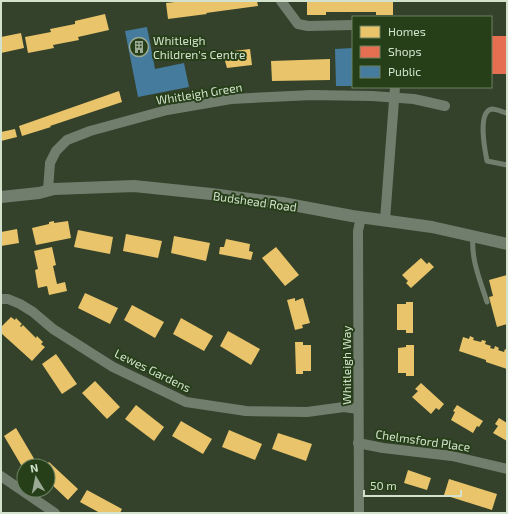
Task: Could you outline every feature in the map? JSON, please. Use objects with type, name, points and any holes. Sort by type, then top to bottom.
[{"type":"street","points":[[281,1],[298,24],[308,26],[352,25]]},
{"type":"street","points":[[386,220],[395,88]]},
{"type":"street","name":"Whitleigh Green","points":[[48,190],[50,163],[56,151],[67,140],[90,131],[167,110],[231,99],[312,95],[414,99],[445,106]]},
{"type":"street","name":"Budshead Road","points":[[1,197],[39,193],[54,189],[134,186],[282,203],[361,217],[432,227],[507,244]]},
{"type":"street","name":"Whitleigh Way","points":[[359,513],[358,231],[361,217]]},
{"type":"street","name":"Lewes Gardens","points":[[1,299],[8,299],[20,304],[33,312],[53,329],[113,367],[186,402],[246,411],[307,412],[344,407],[358,409]]},
{"type":"street","name":"Chelmsford Place","points":[[358,443],[383,448],[452,456],[507,469]]},
{"type":"street","points":[[1,476],[55,513]]},
{"type":"lane","points":[[507,113],[492,109],[487,111],[484,116],[483,136],[487,161],[507,165]]},
{"type":"lane","points":[[473,237],[472,248],[474,266],[487,302]]},
{"type":"building: Homes","points":[[184,1],[257,1],[258,6],[168,19],[166,3]]},
{"type":"building: Homes","points":[[307,1],[393,1],[393,15],[376,15],[376,12],[326,12],[326,15],[307,15]]},
{"type":"building: Homes","points":[[105,14],[109,30],[78,37],[79,40],[53,45],[54,48],[28,53],[25,37],[51,32],[50,29],[75,24],[75,21]]},
{"type":"building: Homes","points":[[21,33],[24,48],[1,53],[1,37]]},
{"type":"building: Homes","points":[[250,49],[252,65],[227,68],[223,54],[226,54],[226,52]]},
{"type":"building: Homes","points":[[330,59],[330,80],[272,81],[271,61]]},
{"type":"building: Homes","points":[[119,91],[122,102],[22,136],[19,126]]},
{"type":"building: Homes","points":[[15,129],[17,137],[1,141],[1,132]]},
{"type":"building: Homes","points":[[54,221],[54,223],[68,221],[71,238],[36,245],[32,228],[49,224],[49,222]]},
{"type":"building: Homes","points":[[17,229],[19,243],[1,246],[1,232]]},
{"type":"building: Homes","points":[[78,230],[113,237],[110,254],[74,247]]},
{"type":"building: Homes","points":[[126,234],[162,241],[158,258],[123,251]]},
{"type":"building: Homes","points":[[174,236],[210,243],[206,261],[171,253]]},
{"type":"building: Homes","points":[[226,239],[250,244],[249,251],[253,252],[251,260],[219,254],[220,247],[224,247]]},
{"type":"building: Homes","points":[[52,247],[56,265],[53,266],[57,284],[65,282],[67,291],[49,295],[47,286],[38,288],[35,270],[38,269],[34,251]]},
{"type":"building: Homes","points":[[276,247],[299,275],[285,286],[262,258]]},
{"type":"building: Homes","points":[[421,258],[427,264],[429,262],[434,267],[411,288],[406,283],[408,281],[402,275]]},
{"type":"building: Homes","points":[[507,275],[507,324],[497,327],[489,297],[493,296],[489,280]]},
{"type":"building: Homes","points":[[85,293],[118,308],[110,324],[78,308]]},
{"type":"building: Homes","points":[[295,298],[295,301],[303,298],[310,323],[302,325],[303,328],[295,330],[287,300]]},
{"type":"building: Homes","points":[[406,302],[413,302],[413,333],[406,333],[406,330],[397,330],[397,304],[406,304]]},
{"type":"building: Homes","points":[[132,305],[164,322],[155,338],[124,320]]},
{"type":"building: Homes","points":[[11,317],[15,320],[16,318],[22,324],[20,326],[21,327],[23,325],[36,338],[37,336],[43,342],[41,344],[45,347],[32,361],[1,333],[1,327]]},
{"type":"building: Homes","points":[[181,318],[213,336],[204,351],[173,334]]},
{"type":"building: Homes","points":[[228,331],[260,349],[251,365],[220,346]]},
{"type":"building: Homes","points":[[470,336],[474,338],[473,340],[481,342],[482,340],[486,341],[485,344],[491,346],[490,348],[494,349],[495,346],[499,348],[498,350],[504,352],[505,349],[507,350],[507,369],[459,351],[463,337],[469,339]]},
{"type":"building: Homes","points":[[295,342],[303,342],[303,345],[311,345],[311,371],[303,371],[303,374],[296,374]]},
{"type":"building: Homes","points":[[406,345],[414,345],[414,376],[406,376],[406,373],[398,373],[398,348],[406,347]]},
{"type":"building: Homes","points":[[56,354],[77,384],[62,394],[42,364]]},
{"type":"building: Homes","points":[[95,381],[120,407],[107,419],[82,393]]},
{"type":"building: Homes","points":[[421,383],[444,404],[439,410],[436,408],[431,414],[412,397],[418,391],[415,389]]},
{"type":"building: Homes","points":[[136,405],[164,427],[154,441],[125,419]]},
{"type":"building: Homes","points":[[457,405],[483,421],[479,427],[477,426],[473,433],[451,420],[455,412],[453,411]]},
{"type":"building: Homes","points":[[499,418],[507,423],[507,441],[493,433],[498,426],[495,424]]},
{"type":"building: Homes","points":[[181,421],[212,439],[203,454],[172,436]]},
{"type":"building: Homes","points":[[16,428],[34,458],[17,458],[4,436]]},
{"type":"building: Homes","points":[[229,430],[262,444],[255,460],[222,447]]},
{"type":"building: Homes","points":[[278,433],[312,444],[306,461],[272,449]]},
{"type":"building: Homes","points":[[56,469],[78,489],[68,500],[56,489]]},
{"type":"building: Homes","points":[[408,470],[431,478],[427,490],[404,483]]},
{"type":"building: Homes","points":[[449,479],[497,494],[492,510],[444,495]]},
{"type":"building: Homes","points":[[87,490],[122,509],[120,513],[100,513],[80,502]]},
{"type":"building: Shops","points":[[492,36],[507,36],[507,74],[492,74]]},
{"type":"building: Public","name":"Whitleigh Children's Centre","points":[[147,27],[155,69],[184,63],[189,87],[138,97],[125,31]]},
{"type":"building: Public","points":[[352,48],[352,86],[336,86],[335,49]]},
{"type":"place","name":"Whitleigh Children's Centre","points":[[139,47]]}]
